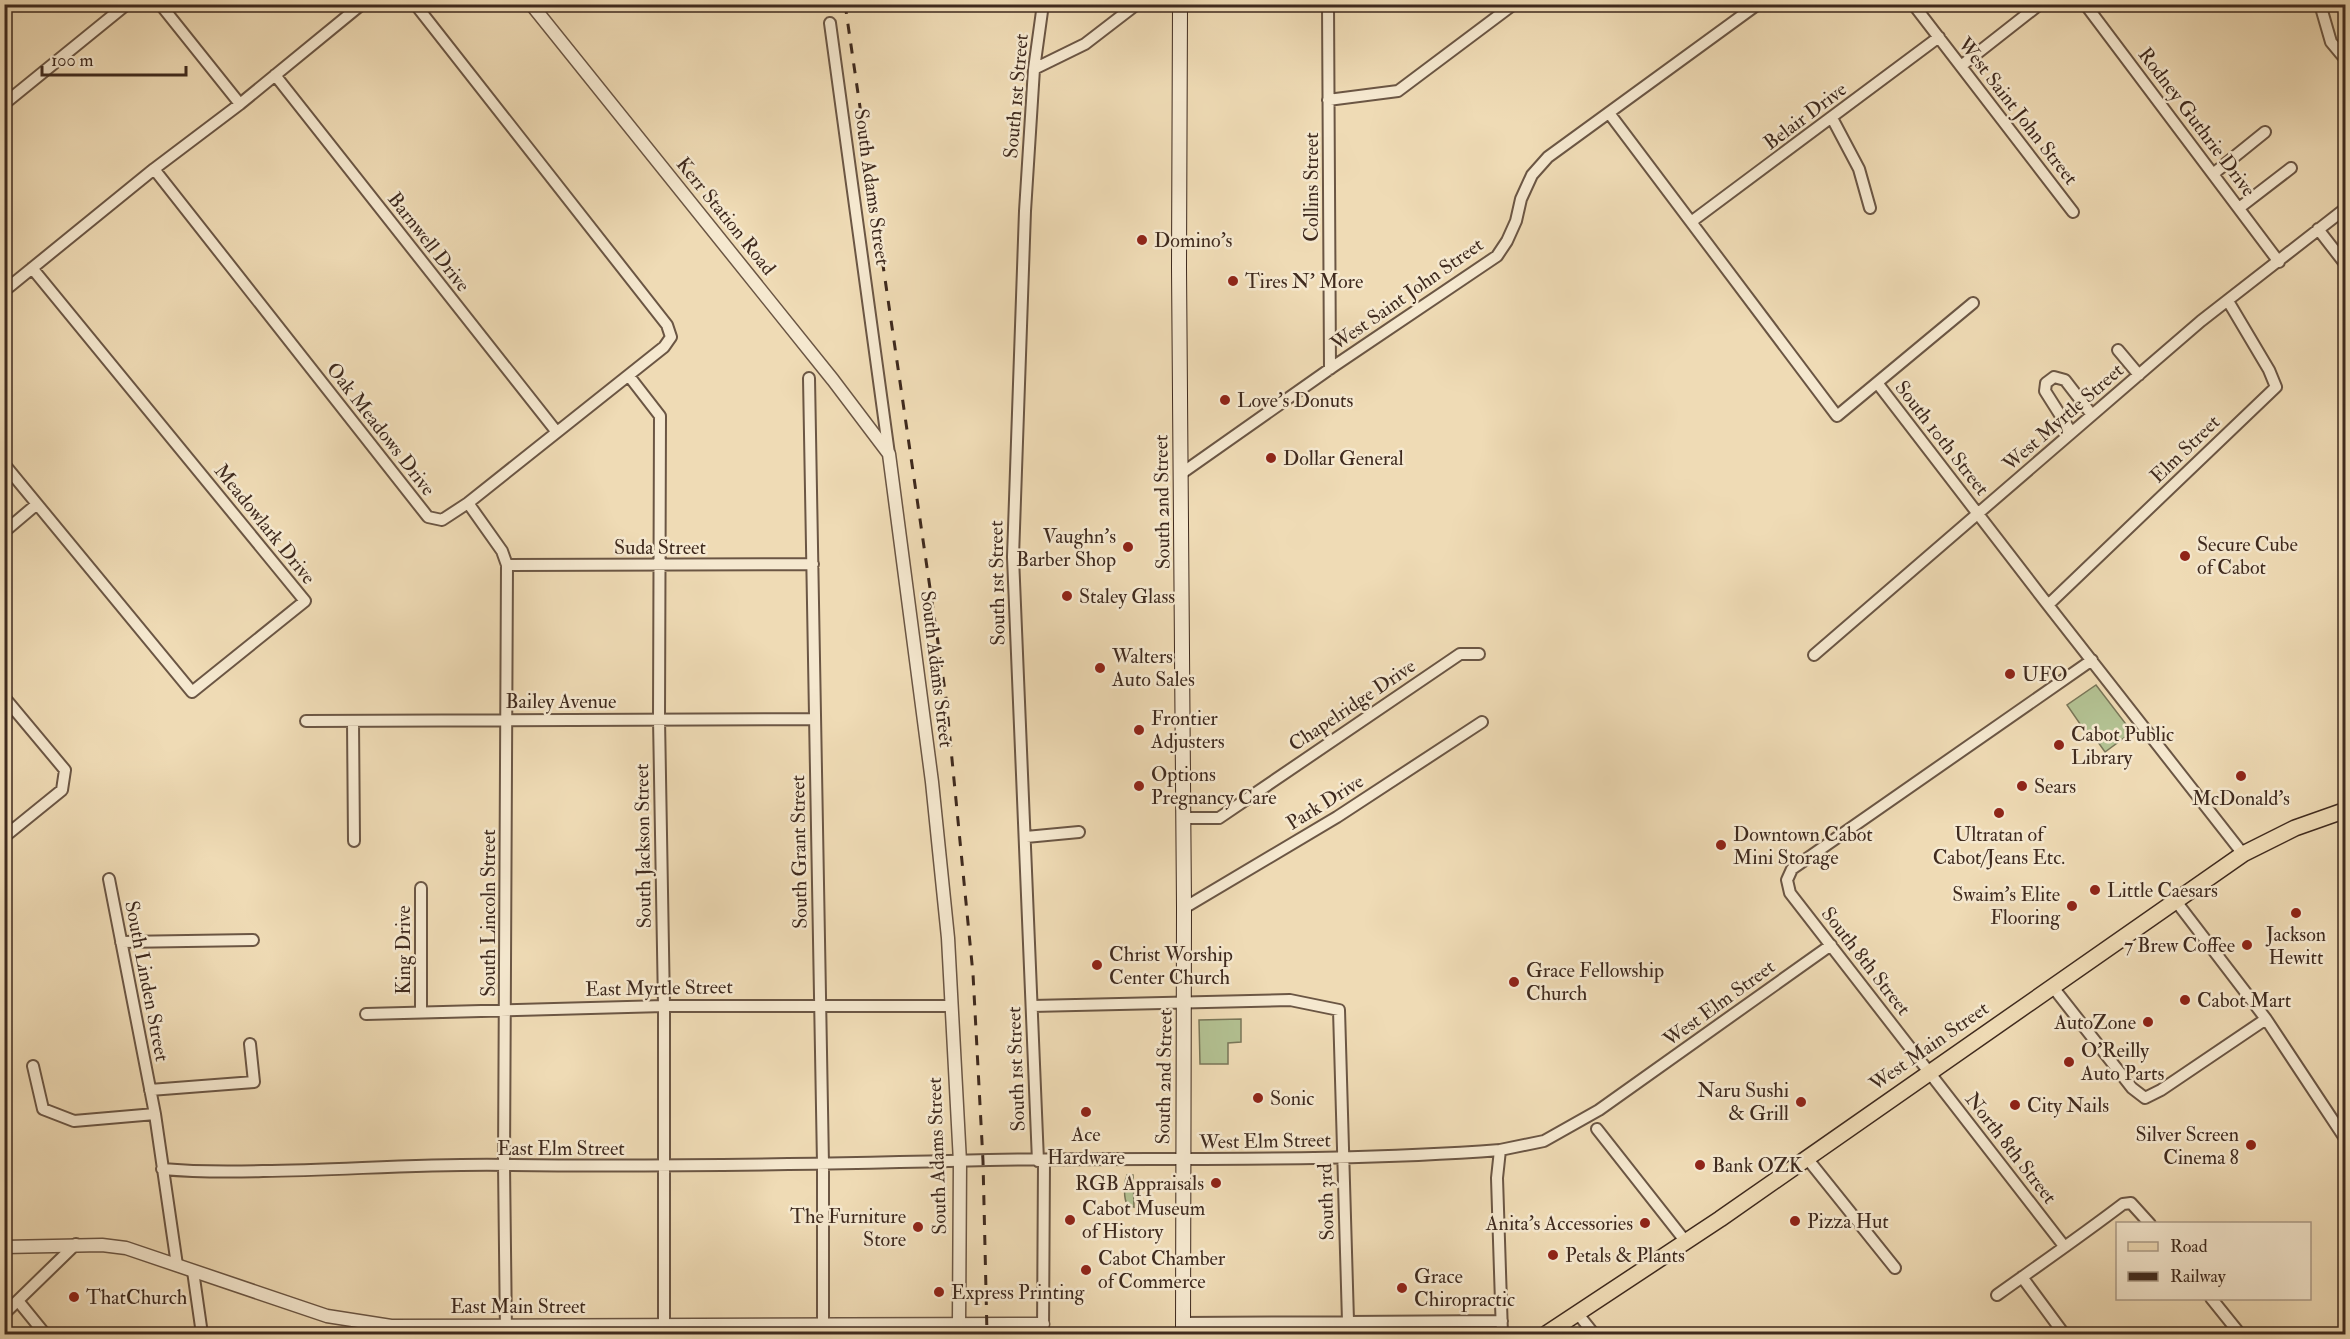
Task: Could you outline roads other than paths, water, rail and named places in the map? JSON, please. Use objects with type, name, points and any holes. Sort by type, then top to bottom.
[{"type":"main road","name":"South 2nd Street","points":[[1180,4],[1179,267],[1184,908],[1183,1329]]},
{"type":"main road","name":"West Main Street","points":[[1546,1335],[1686,1242],[2243,854],[2295,828],[2346,810]]},
{"type":"street","points":[[4,104],[127,4]]},
{"type":"street","points":[[160,4],[240,104]]},
{"type":"street","points":[[4,291],[362,4]]},
{"type":"street","name":"Oak Meadows Drive","points":[[154,169],[428,517],[442,520],[468,503],[629,376],[664,347],[670,337],[667,325],[416,4]]},
{"type":"street","name":"Kerr Station Road","points":[[531,4],[833,380],[889,454]]},
{"type":"street","name":"South 1st Street","points":[[1043,4],[1034,69],[1025,211],[1013,556],[1026,837],[1027,920],[1041,1161],[1043,1329]]},
{"type":"street","points":[[1034,69],[1085,44],[1137,4]]},
{"type":"street","name":"Collins Street","points":[[1328,4],[1330,369]]},
{"type":"street","points":[[1328,100],[1398,91],[1514,4]]},
{"type":"street","name":"West Saint John Street","points":[[1182,473],[1497,256],[1516,221],[1521,199],[1532,175],[1548,157],[1758,4]]},
{"type":"street","name":"West Saint John Street","points":[[1913,4],[2073,212]]},
{"type":"street","points":[[1961,66],[2040,4]]},
{"type":"street","name":"Rodney Guthrie Drive","points":[[2085,4],[2279,262]]},
{"type":"street","points":[[2320,4],[2331,42],[2346,60]]},
{"type":"street","name":"South Adams Street","points":[[830,23],[932,782],[948,938],[960,1162],[959,1330]]},
{"type":"street","name":"Belair Drive","points":[[1691,222],[1939,38]]},
{"type":"street","name":"Barnwell Drive","points":[[275,75],[556,432]]},
{"type":"street","name":"South 10th Street","points":[[1610,113],[1837,416],[1878,384],[2243,854]]},
{"type":"street","points":[[1832,118],[1859,168],[1870,208]]},
{"type":"street","points":[[2213,174],[2265,132]]},
{"type":"street","points":[[2239,208],[2291,168]]},
{"type":"street","name":"West Myrtle Street","points":[[1814,655],[2071,432],[2228,301],[2346,208]]},
{"type":"street","points":[[2318,229],[2346,265]]},
{"type":"street","name":"Meadowlark Drive","points":[[4,464],[192,692],[305,601],[32,268]]},
{"type":"street","name":"Elm Street","points":[[2048,605],[2276,387],[2269,370],[2228,301]]},
{"type":"street","points":[[1878,384],[1973,303]]},
{"type":"street","points":[[2118,350],[2139,375]]},
{"type":"street","name":"South Jackson Street","points":[[629,376],[660,416],[659,719],[664,1006],[664,1331]]},
{"type":"street","points":[[2071,432],[2045,391],[2046,383],[2054,377],[2065,380],[2092,415]]},
{"type":"street","name":"South Grant Street","points":[[809,378],[823,1164],[823,1330]]},
{"type":"street","name":"South Lincoln Street","points":[[468,503],[502,551],[507,565],[504,1164],[506,1330]]},
{"type":"street","points":[[4,532],[37,504]]},
{"type":"street","name":"Suda Street","points":[[507,565],[813,564]]},
{"type":"street","name":"Chapelridge Drive","points":[[1183,818],[1219,818],[1460,654],[1479,654]]},
{"type":"street","name":"South 8th Street","points":[[1929,1071],[1790,893],[1787,880],[1792,869],[2092,660]]},
{"type":"street","points":[[4,697],[64,770],[62,790],[4,837]]},
{"type":"street","name":"Bailey Avenue","points":[[306,721],[815,719]]},
{"type":"street","points":[[353,721],[354,841]]},
{"type":"street","name":"Park Drive","points":[[1184,908],[1337,817],[1482,722]]},
{"type":"street","points":[[1026,837],[1079,832]]},
{"type":"street","name":"South Linden Street","points":[[109,879],[155,1114],[177,1265]]},
{"type":"street","name":"King Drive","points":[[420,888],[421,1012]]},
{"type":"street","points":[[2175,900],[2266,1019],[2346,1140]]},
{"type":"street","points":[[121,942],[252,940]]},
{"type":"street","name":"West Elm Street","points":[[960,1162],[1182,1161],[1422,1156],[1500,1150],[1544,1141],[1573,1127],[1599,1110],[1831,945]]},
{"type":"street","points":[[2052,986],[2132,1088],[2145,1098],[2161,1090],[2266,1019]]},
{"type":"street","name":"South 3rd","points":[[1184,1004],[1290,1000],[1339,1010],[1348,1322]]},
{"type":"street","points":[[1032,1006],[1184,1004]]},
{"type":"street","name":"East Myrtle Street","points":[[366,1014],[505,1008],[951,1006]]},
{"type":"street","name":"South Linden Street","points":[[150,1090],[254,1082],[250,1044]]},
{"type":"street","points":[[33,1066],[43,1108],[74,1121],[155,1114]]},
{"type":"street","name":"North 8th Street","points":[[1929,1071],[2064,1246]]},
{"type":"street","points":[[1597,1130],[1686,1242]]},
{"type":"street","points":[[1500,1150],[1497,1178],[1502,1335]]},
{"type":"street","points":[[1806,1157],[1895,1268]]},
{"type":"street","name":"East Elm Street","points":[[162,1169],[191,1172],[335,1171],[504,1164],[663,1167],[960,1162]]},
{"type":"street","points":[[1997,1295],[2064,1246],[2079,1239],[2122,1204],[2131,1203],[2148,1222]]},
{"type":"street","points":[[4,1314],[19,1302],[76,1244]]},
{"type":"street","name":"East Main Street","points":[[4,1247],[76,1244],[126,1248],[327,1316],[392,1326],[506,1330],[664,1331],[1043,1329]]},
{"type":"street","points":[[193,1271],[202,1335]]},
{"type":"street","points":[[2022,1277],[2064,1335]]},
{"type":"street","points":[[2212,1300],[2240,1335]]},
{"type":"street","points":[[19,1302],[45,1335]]},
{"type":"street","points":[[1578,1314],[1594,1335]]},
{"type":"street","points":[[1183,1329],[1348,1322],[1502,1321]]},
{"type":"railway","points":[[845,4],[946,698],[973,974],[983,1161],[987,1334]]},
{"type":"place","name":"Domino's","points":[[1142,240]]},
{"type":"place","name":"Tires N' More","points":[[1233,281]]},
{"type":"place","name":"Love's Donuts","points":[[1225,400]]},
{"type":"place","name":"Dollar General","points":[[1271,458]]},
{"type":"place","name":"Vaughn's Barber Shop","points":[[1128,547]]},
{"type":"place","name":"Secure Cube of Cabot","points":[[2185,556]]},
{"type":"place","name":"Staley Glass","points":[[1067,596]]},
{"type":"place","name":"Walters Auto Sales","points":[[1100,668]]},
{"type":"place","name":"UFO","points":[[2010,674]]},
{"type":"place","name":"Frontier Adjusters","points":[[1139,730]]},
{"type":"place","name":"Cabot Public Library","points":[[2059,745]]},
{"type":"place","name":"McDonald's","points":[[2241,776]]},
{"type":"place","name":"Options Pregnancy Care","points":[[1139,786]]},
{"type":"place","name":"Sears","points":[[2022,786]]},
{"type":"place","name":"Ultratan of Cabot/Jeans Etc.","points":[[1999,813]]},
{"type":"place","name":"Downtown Cabot Mini Storage","points":[[1721,845]]},
{"type":"place","name":"Little Caesars","points":[[2095,890]]},
{"type":"place","name":"Swaim's Elite Flooring","points":[[2072,906]]},
{"type":"place","name":"Jackson Hewitt","points":[[2296,913]]},
{"type":"place","name":"7 Brew Coffee","points":[[2247,945]]},
{"type":"place","name":"Christ Worship Center Church","points":[[1097,965]]},
{"type":"place","name":"Grace Fellowship Church","points":[[1514,982]]},
{"type":"place","name":"Cabot Mart","points":[[2185,1000]]},
{"type":"place","name":"AutoZone","points":[[2148,1022]]},
{"type":"place","name":"O'Reilly Auto Parts","points":[[2069,1062]]},
{"type":"place","name":"Sonic","points":[[1258,1098]]},
{"type":"place","name":"Naru Sushi & Grill","points":[[1801,1102]]},
{"type":"place","name":"City Nails","points":[[2015,1105]]},
{"type":"place","name":"Ace Hardware","points":[[1086,1112]]},
{"type":"place","name":"Silver Screen Cinema 8","points":[[2251,1145]]},
{"type":"place","name":"Bank OZK","points":[[1700,1165]]},
{"type":"place","name":"RGB Appraisals","points":[[1216,1183]]},
{"type":"place","name":"Cabot Museum of History","points":[[1070,1220]]},
{"type":"place","name":"Pizza Hut","points":[[1795,1221]]},
{"type":"place","name":"Anita's Accessories","points":[[1645,1223]]},
{"type":"place","name":"The Furniture Store","points":[[918,1227]]},
{"type":"place","name":"Petals & Plants","points":[[1553,1255]]},
{"type":"place","name":"Cabot Chamber of Commerce","points":[[1086,1270]]},
{"type":"place","name":"Grace Chiropractic","points":[[1402,1288]]},
{"type":"place","name":"Express Printing","points":[[939,1292]]},
{"type":"place","name":"ThatChurch","points":[[74,1297]]}]
